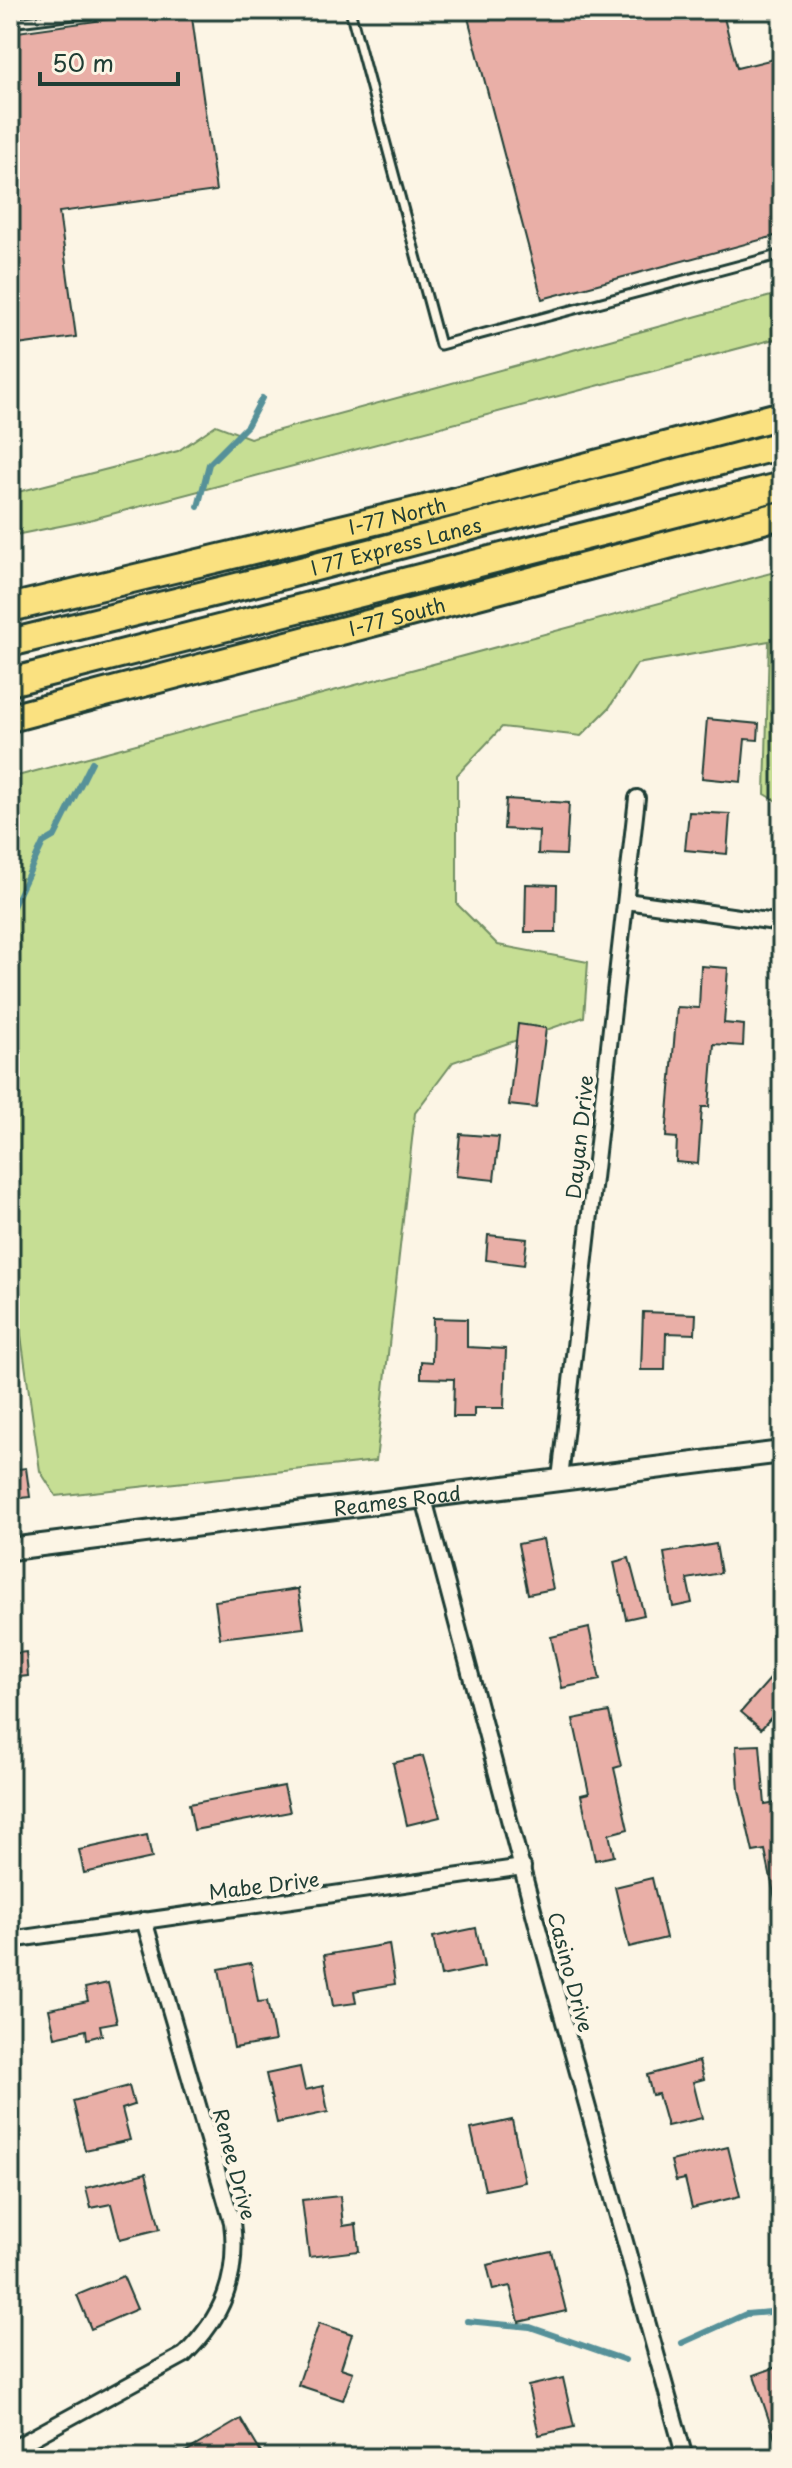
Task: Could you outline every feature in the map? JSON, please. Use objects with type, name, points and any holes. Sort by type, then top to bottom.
[{"type":"highway","name":"I-77 North","points":[[10,608],[425,509],[782,415]]},
{"type":"highway","name":"I 77 Express Lanes","points":[[10,643],[289,574],[782,445]]},
{"type":"highway","name":"I 77 Express Lanes","points":[[10,682],[782,486]]},
{"type":"highway","name":"I-77 South","points":[[10,718],[782,515]]},
{"type":"main road","name":"Reames Road","points":[[10,1549],[782,1452]]},
{"type":"street","name":"Dayan Drive","points":[[560,1479],[637,798]]},
{"type":"street","points":[[626,901],[782,923]]},
{"type":"street","name":"Casino Drive","points":[[423,1495],[685,2458]]},
{"type":"street","name":"Mabe Drive","points":[[10,1940],[523,1867]]},
{"type":"street","name":"Renee Drive","points":[[10,2450],[184,2355],[204,2335],[228,2293],[234,2268],[232,2222],[144,1920]]},
{"type":"lane","points":[[10,23],[114,10]]},
{"type":"lane","points":[[350,10],[440,345],[782,254]]},
{"type":"green space","points":[[782,293],[782,337],[85,521],[10,536],[10,494],[178,451],[216,425],[250,438]]},
{"type":"green space","points":[[782,570],[782,804],[765,794],[769,641],[637,664],[609,708],[581,736],[502,727],[457,775],[457,904],[498,945],[588,962],[584,1017],[453,1062],[415,1113],[376,1461],[56,1496],[40,1471],[10,1257],[10,778]]},
{"type":"building","points":[[191,10],[216,191],[59,212],[76,337],[10,346],[10,33]]},
{"type":"building","points":[[466,10],[722,10],[737,68],[782,57],[782,234],[542,299]]},
{"type":"building","points":[[707,719],[759,724],[758,740],[745,739],[741,782],[702,778]]},
{"type":"building","points":[[506,799],[569,803],[566,855],[538,854],[539,831],[504,829]]},
{"type":"building","points":[[689,812],[730,814],[727,854],[685,850]]},
{"type":"building","points":[[526,884],[557,885],[556,932],[525,932]]},
{"type":"building","points":[[701,966],[728,968],[724,1023],[744,1025],[743,1046],[714,1044],[709,1107],[702,1107],[698,1164],[676,1162],[677,1138],[666,1137],[677,1007],[699,1008]]},
{"type":"building","points":[[518,1024],[546,1028],[536,1108],[509,1105]]},
{"type":"building","points":[[460,1134],[499,1137],[494,1180],[456,1176]]},
{"type":"building","points":[[488,1235],[527,1239],[524,1265],[486,1260]]},
{"type":"building","points":[[643,1312],[696,1314],[695,1334],[666,1333],[665,1370],[641,1370]]},
{"type":"building","points":[[433,1318],[467,1319],[467,1347],[506,1349],[504,1408],[474,1408],[474,1417],[453,1417],[454,1379],[421,1378],[421,1361],[432,1362]]},
{"type":"building","points":[[26,1468],[30,1497],[10,1499],[10,1470]]},
{"type":"building","points":[[543,1539],[553,1589],[528,1594],[518,1544]]},
{"type":"building","points":[[716,1544],[721,1573],[687,1579],[692,1603],[673,1607],[664,1553]]},
{"type":"building","points":[[629,1558],[644,1615],[626,1619],[614,1562]]},
{"type":"building","points":[[298,1589],[304,1628],[220,1638],[215,1601]]},
{"type":"building","points":[[589,1628],[600,1680],[562,1688],[551,1637]]},
{"type":"building","points":[[26,1652],[28,1676],[10,1678],[10,1654]]},
{"type":"building","points":[[770,1679],[782,1690],[782,1705],[761,1729],[741,1712]]},
{"type":"building","points":[[609,1712],[621,1766],[614,1768],[628,1829],[609,1834],[614,1856],[595,1860],[581,1795],[589,1793],[573,1719]]},
{"type":"building","points":[[760,1745],[765,1805],[782,1802],[782,1822],[774,1823],[782,1862],[782,1898],[775,1899],[765,1850],[753,1852],[739,1790],[736,1746]]},
{"type":"building","points":[[423,1756],[440,1817],[407,1825],[393,1763]]},
{"type":"building","points":[[284,1786],[290,1812],[194,1830],[189,1804]]},
{"type":"building","points":[[147,1835],[152,1858],[84,1873],[79,1850]]},
{"type":"building","points":[[652,1878],[666,1938],[629,1947],[615,1887]]},
{"type":"building","points":[[476,1928],[484,1967],[441,1976],[433,1937]]},
{"type":"building","points":[[389,1944],[395,1984],[354,1991],[356,2003],[333,2006],[324,1955]]},
{"type":"building","points":[[251,1963],[258,2002],[267,2001],[275,2041],[234,2048],[219,1969]]},
{"type":"building","points":[[108,1983],[117,2022],[100,2025],[102,2035],[87,2039],[86,2030],[55,2037],[49,2009],[88,2001],[85,1988]]},
{"type":"building","points":[[699,2061],[704,2079],[693,2082],[702,2118],[667,2126],[658,2094],[652,2095],[647,2075]]},
{"type":"building","points":[[300,2067],[305,2090],[323,2086],[328,2112],[277,2123],[266,2074]]},
{"type":"building","points":[[129,2086],[134,2105],[122,2109],[130,2140],[85,2150],[73,2101]]},
{"type":"building","points":[[512,2120],[525,2182],[485,2190],[471,2129]]},
{"type":"building","points":[[728,2147],[740,2196],[692,2208],[685,2179],[676,2181],[671,2161]]},
{"type":"building","points":[[146,2173],[160,2229],[120,2239],[111,2204],[91,2208],[86,2188]]},
{"type":"building","points":[[340,2196],[343,2226],[356,2224],[359,2251],[309,2257],[302,2200]]},
{"type":"building","points":[[551,2251],[566,2311],[519,2322],[510,2286],[493,2290],[487,2265]]},
{"type":"building","points":[[123,2276],[137,2309],[91,2329],[77,2295]]},
{"type":"building","points":[[319,2323],[352,2334],[341,2368],[353,2372],[343,2400],[298,2385]]},
{"type":"building","points":[[782,2365],[782,2450],[779,2450],[754,2375]]},
{"type":"building","points":[[563,2378],[574,2427],[539,2435],[528,2386]]},
{"type":"building","points":[[241,2419],[264,2458],[175,2458]]},
{"type":"waterway","points":[[198,507],[209,464],[247,426],[262,398]]},
{"type":"waterway","points":[[10,913],[43,843],[55,836],[92,762]]},
{"type":"waterway","points":[[682,2343],[746,2314],[782,2311]]},
{"type":"waterway","points":[[467,2321],[530,2327],[625,2360]]}]
